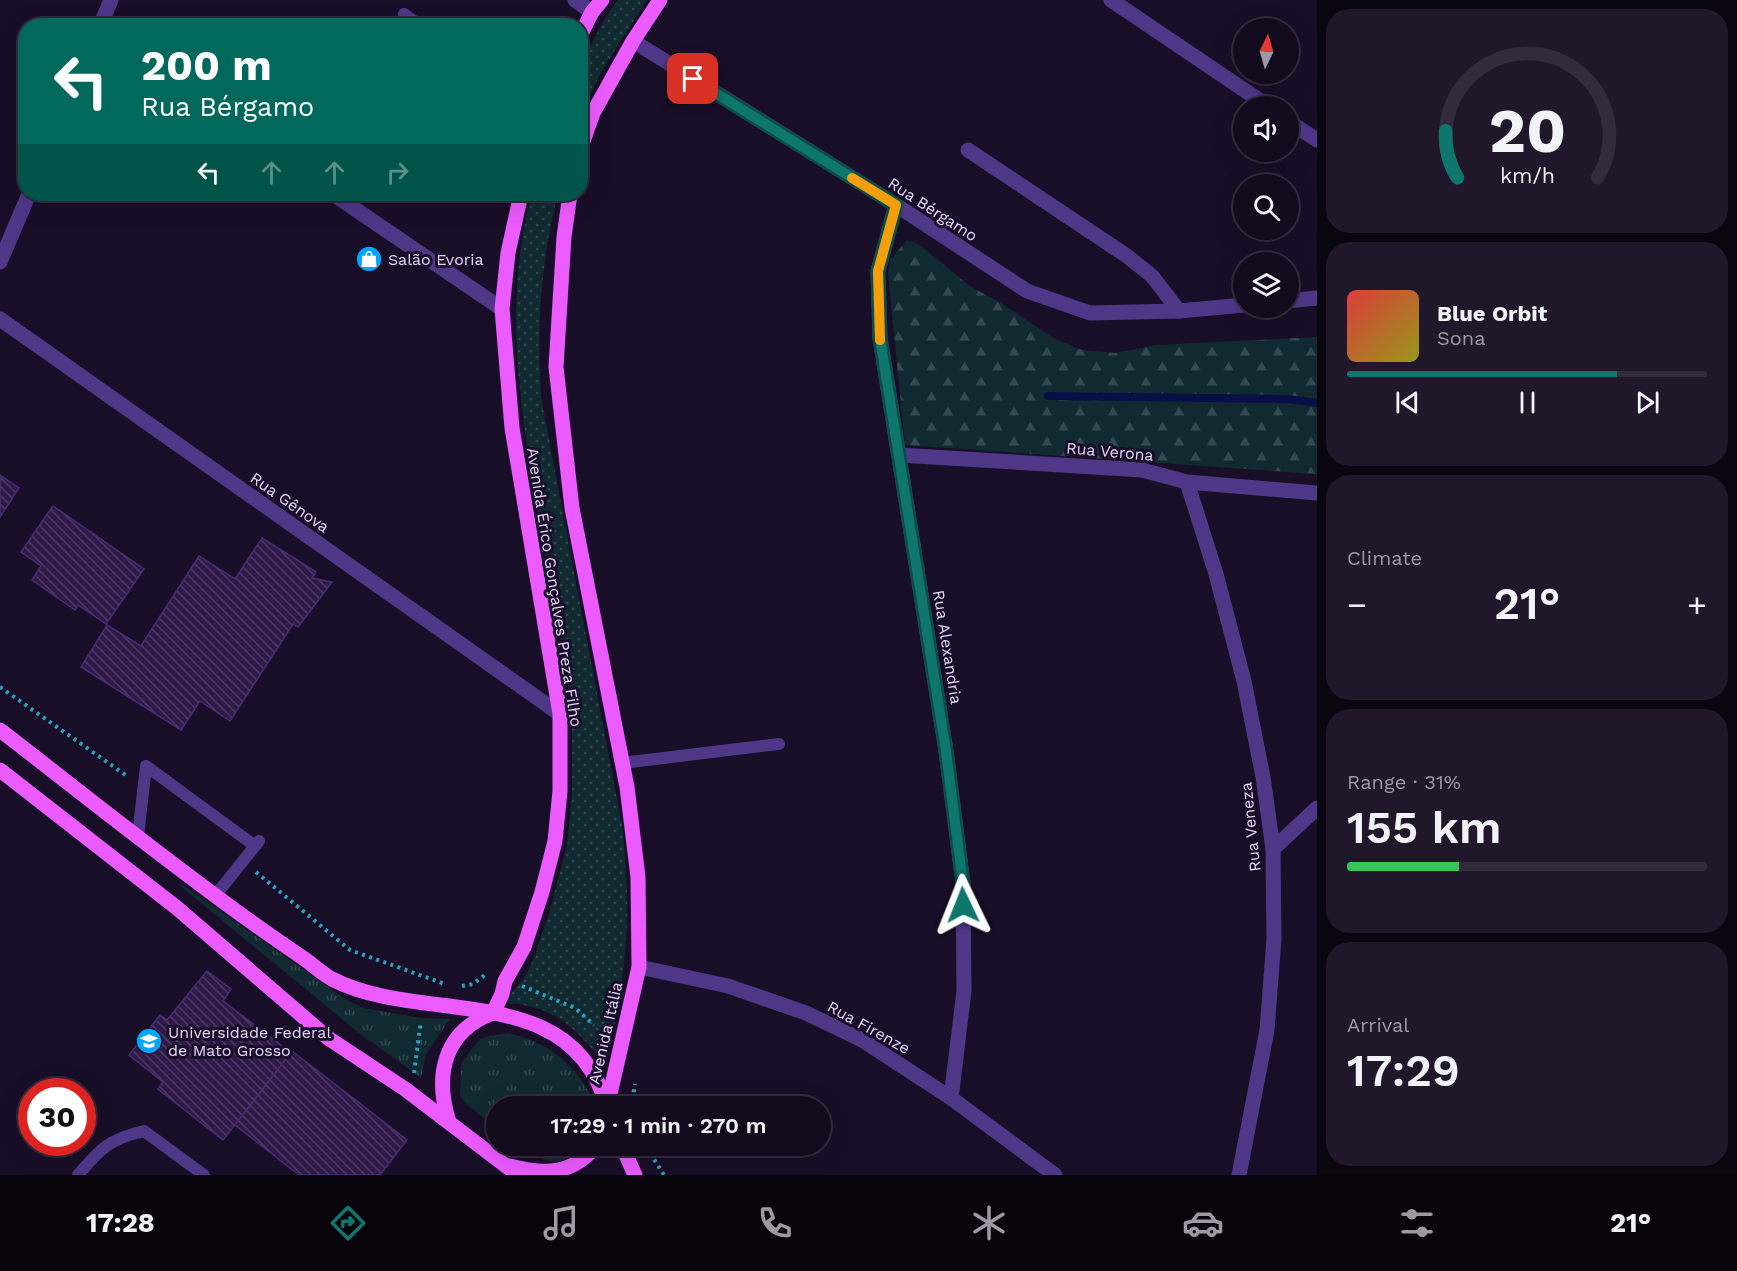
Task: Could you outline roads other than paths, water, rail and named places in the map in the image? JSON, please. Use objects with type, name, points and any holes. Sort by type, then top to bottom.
[{"type":"main road","points":[[588,127],[593,113],[633,41],[660,0]]},
{"type":"main road","points":[[588,22],[597,6]]},
{"type":"main road","name":"Avenida Érico Gonçalves Preza Filho","points":[[494,1013],[505,981],[524,947],[542,892],[555,841],[560,791],[560,714],[512,428],[502,309],[507,254],[519,201]]},
{"type":"main road","name":"Avenida Érico Gonçalves Preza Filho","points":[[569,201],[564,237],[556,367],[572,508],[622,763],[638,878],[639,968]]},
{"type":"main road","points":[[0,730],[215,896],[332,979],[375,994],[494,1013],[532,1023],[554,1033],[576,1050],[591,1068],[604,1096]]},
{"type":"main road","points":[[0,770],[177,908],[328,1038],[405,1089],[518,1175]]},
{"type":"main road","name":"Avenida Itália","points":[[610,1096],[639,968]]},
{"type":"main road","points":[[449,1122],[443,1097],[444,1061],[456,1040],[469,1026],[482,1017],[494,1013]]},
{"type":"main road","points":[[502,1163],[542,1173],[559,1172],[572,1167],[588,1156]]},
{"type":"main road","points":[[626,1156],[635,1175]]},
{"type":"street","points":[[103,18],[111,0]]},
{"type":"street","points":[[575,0],[597,6]]},
{"type":"street","points":[[1111,0],[1253,96]]},
{"type":"street","name":"Rua Bérgamo","points":[[633,41],[896,205],[1026,291],[1090,313],[1179,311],[1233,306]]},
{"type":"street","points":[[1299,128],[1317,140]]},
{"type":"street","points":[[968,150],[1127,256],[1152,276],[1179,311]]},
{"type":"street","points":[[0,262],[26,201]]},
{"type":"street","points":[[343,201],[502,309]]},
{"type":"street","name":"Rua Alexandria","points":[[896,205],[878,271],[880,338],[946,751],[963,884],[964,991],[951,1098]]},
{"type":"street","points":[[1299,300],[1317,298]]},
{"type":"street","name":"Rua Gênova","points":[[0,319],[560,714]]},
{"type":"street","name":"Rua Verona","points":[[899,454],[1142,470],[1187,482],[1317,493]]},
{"type":"street","name":"Rua Veneza","points":[[1187,482],[1216,574],[1244,681],[1263,777],[1273,849],[1274,939],[1267,1030],[1239,1175]]},
{"type":"street","points":[[1273,849],[1317,808]]},
{"type":"street","name":"Rua Firenze","points":[[639,968],[728,986],[806,1013],[862,1040],[951,1098],[1055,1175]]},
{"type":"lane","points":[[404,14],[410,18]]},
{"type":"lane","points":[[622,763],[779,744]]},
{"type":"lane","points":[[138,836],[146,766],[257,843],[215,896]]},
{"type":"lane","points":[[78,1175],[101,1148],[128,1135],[144,1131],[204,1175]]},
{"type":"waterway","points":[[1048,396],[1287,399],[1317,403]]},
{"type":"place","name":"Salão Evoria","points":[[369,259]]},
{"type":"place","name":"Universidade Federal de Mato Grosso","points":[[149,1041]]}]
